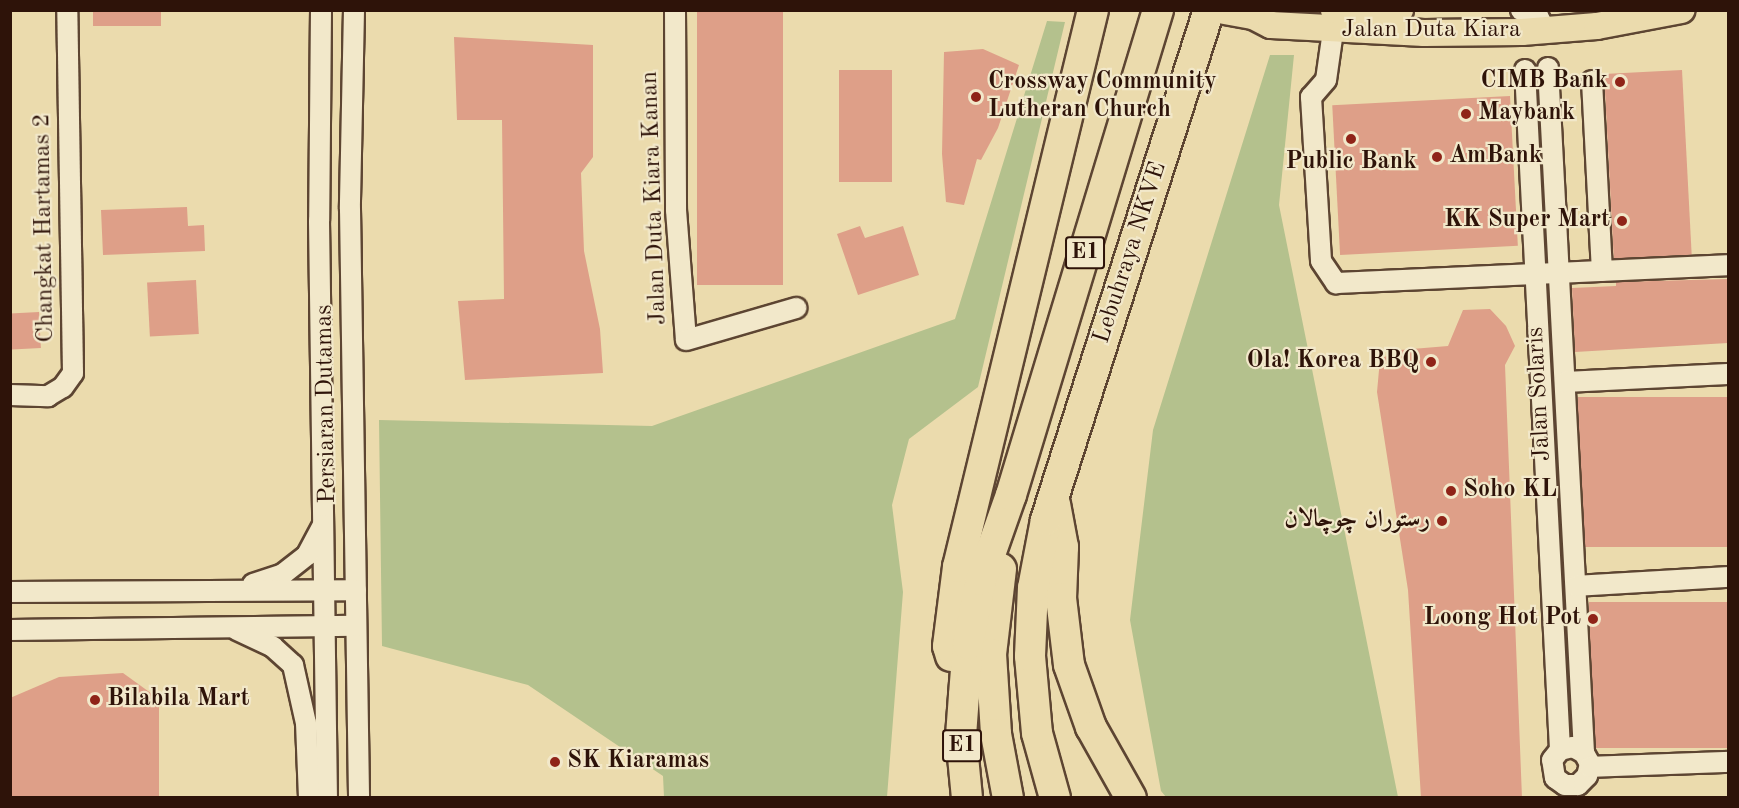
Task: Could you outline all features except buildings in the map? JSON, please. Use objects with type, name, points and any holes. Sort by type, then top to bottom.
[{"type":"highway","points":[[963,695],[948,646],[958,567],[1093,10]]},
{"type":"highway","name":"E1","points":[[967,798],[961,736],[963,695],[968,644],[981,580],[1011,495],[1158,10]]},
{"type":"highway","name":"Lebuhraya NKVE","points":[[1055,798],[1037,733],[1030,656],[1033,588],[1054,495],[1209,10]]},
{"type":"highway","points":[[1008,798],[996,734],[991,654],[1011,495]]},
{"type":"highway","points":[[1054,495],[1063,547],[1061,598],[1069,665],[1091,727],[1131,798]]},
{"type":"main road","name":"Jalan Duta Kiara","points":[[1219,10],[1258,13],[1271,25],[1333,21],[1532,19],[1597,26],[1682,10]]},
{"type":"main road","name":"Jalan Duta Kiara","points":[[1333,21],[1400,10]]},
{"type":"street","name":"Changkat Hartamas 2","points":[[10,395],[48,396],[63,387],[73,373],[67,10]]},
{"type":"street","name":"Persiaran Dutamas","points":[[321,10],[319,221],[325,522],[327,798]]},
{"type":"street","name":"Persiaran Dutamas","points":[[354,10],[350,209],[359,798]]},
{"type":"street","name":"Jalan Duta Kiara Kanan","points":[[675,10],[676,210],[686,340],[796,308]]},
{"type":"street","points":[[1333,21],[1326,80],[1311,97],[1321,261],[1336,283],[1728,266]]},
{"type":"street","name":"Jalan Solaris","points":[[1548,68],[1587,760]]},
{"type":"street","name":"Jalan Solaris","points":[[1525,70],[1560,750]]},
{"type":"street","points":[[1592,81],[1602,271]]},
{"type":"street","points":[[1565,382],[1728,374]]},
{"type":"street","points":[[233,590],[283,574],[307,555],[325,522]]},
{"type":"street","points":[[1576,586],[1728,577]]},
{"type":"street","points":[[10,592],[356,590]]},
{"type":"street","points":[[10,630],[356,626]]},
{"type":"street","points":[[233,628],[273,647],[293,665],[306,723],[309,798]]},
{"type":"street","points":[[1587,760],[1587,776],[1578,784],[1560,782],[1551,766],[1560,750],[1573,747],[1587,760],[1728,762]]},
{"type":"green space","points":[[1047,21],[1065,22],[978,387],[909,439],[892,505],[903,592],[887,797],[664,797],[663,776],[528,685],[382,646],[379,420],[652,426],[955,319]]},
{"type":"green space","points":[[1270,55],[1294,55],[1279,205],[1398,797],[1166,797],[1161,791],[1130,620],[1153,430]]},
{"type":"place","name":"CIMB Bank","points":[[1620,82]]},
{"type":"place","name":"Crossway Community Lutheran Church","points":[[976,97]]},
{"type":"place","name":"Maybank","points":[[1466,114]]},
{"type":"place","name":"Public Bank","points":[[1351,139]]},
{"type":"place","name":"AmBank","points":[[1437,157]]},
{"type":"place","name":"KK Super Mart","points":[[1622,221]]},
{"type":"place","name":"Ola! Korea BBQ","points":[[1431,362]]},
{"type":"place","name":"Soho KL","points":[[1451,491]]},
{"type":"place","name":"رستوران چوچالان","points":[[1442,521]]},
{"type":"place","name":"Loong Hot Pot","points":[[1593,619]]},
{"type":"place","name":"Bilabila Mart","points":[[95,700]]},
{"type":"place","name":"SK Kiaramas","points":[[555,762]]}]
